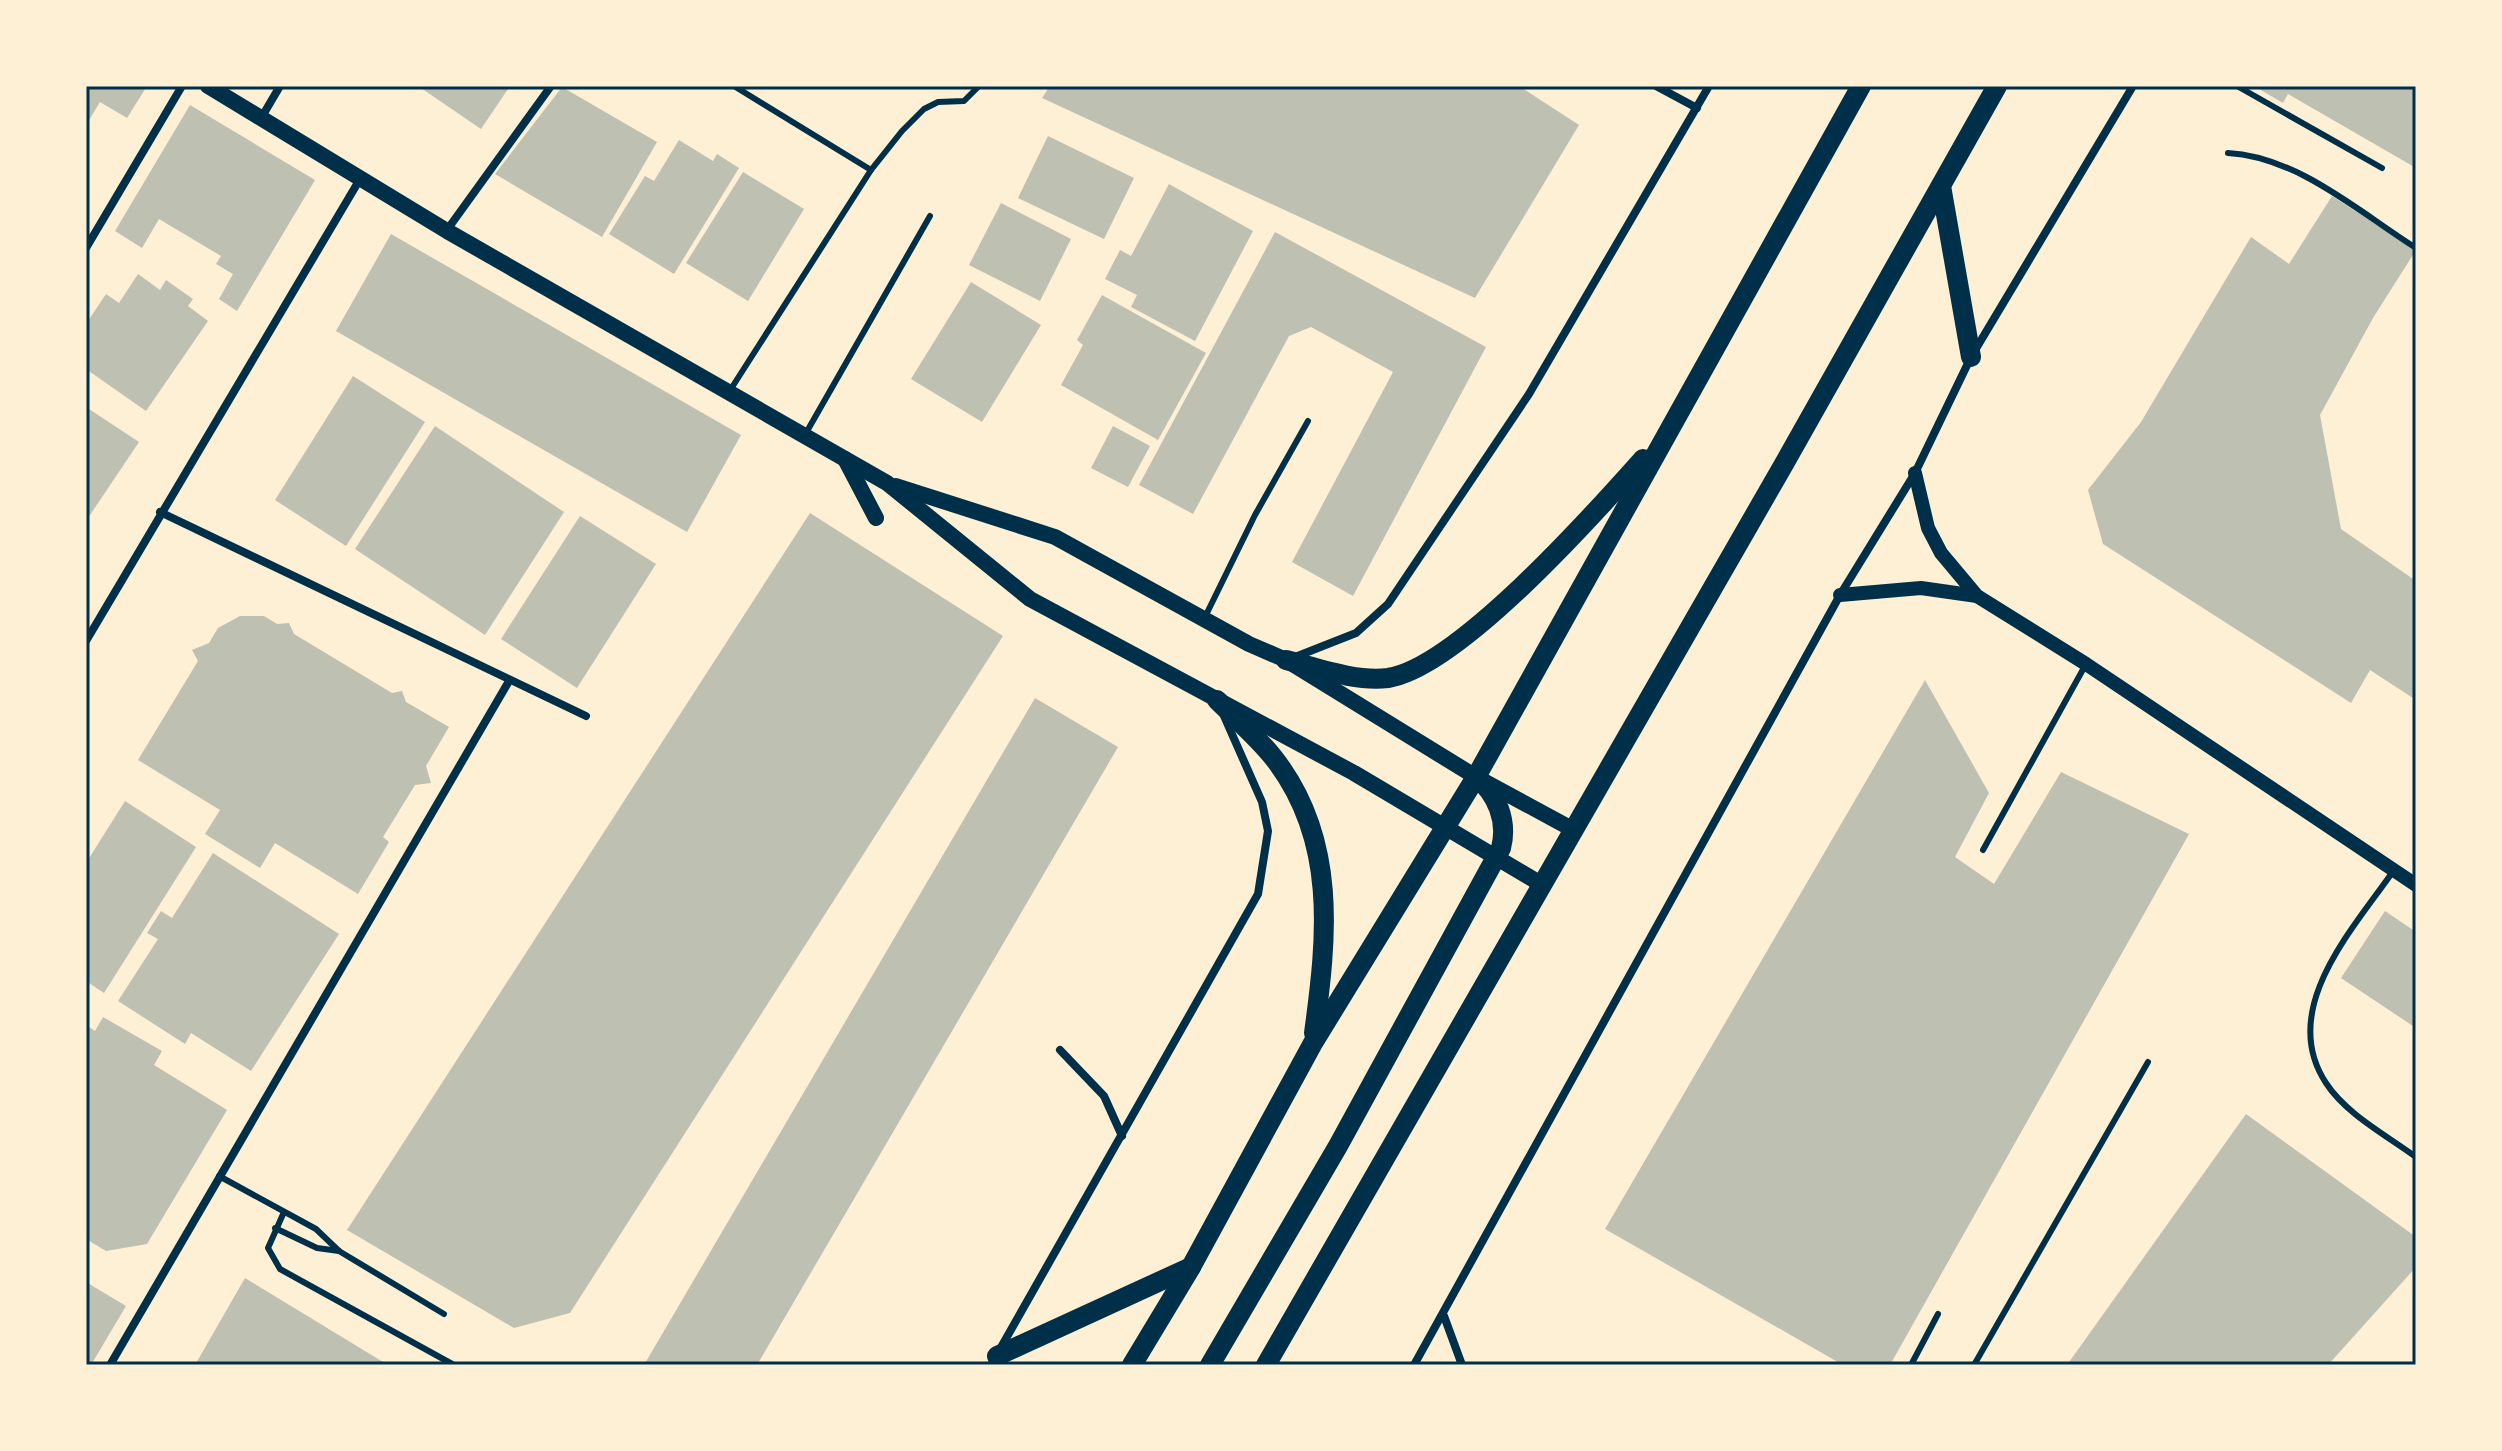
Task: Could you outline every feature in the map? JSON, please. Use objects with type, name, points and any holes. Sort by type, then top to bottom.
[{"type":"main road","points":[[208,86],[259,120],[447,231],[887,483],[1030,599],[1354,773],[1541,884]]},
{"type":"main road","points":[[1132,1365],[1191,1267],[1313,1043],[1476,777],[1861,86]]},
{"type":"main road","points":[[1266,1365],[1997,86]]},
{"type":"main road","points":[[1941,186],[1971,357]]},
{"type":"main road","points":[[1286,660],[1367,679],[1403,675],[1440,656],[1574,537],[1666,432]]},
{"type":"main road","points":[[845,459],[876,518]]},
{"type":"main road","points":[[887,483],[1055,537],[1204,620],[1286,660],[1476,777],[1572,829]]},
{"type":"main road","points":[[1217,700],[1280,768],[1296,796],[1320,856],[1326,915],[1313,1043]]},
{"type":"main road","points":[[1210,1365],[1338,1146],[1502,842],[1502,814],[1491,793],[1476,777]]},
{"type":"main road","points":[[994,1360],[1191,1267]]},
{"type":"street","points":[[86,248],[182,86]]},
{"type":"street","points":[[259,120],[280,86]]},
{"type":"street","points":[[447,231],[551,86]]},
{"type":"street","points":[[1656,86],[1697,108]]},
{"type":"street","points":[[1286,660],[1356,633],[1388,604],[1537,381],[1709,86]]},
{"type":"street","points":[[1414,1365],[1444,1316],[1840,595],[1915,473],[1971,357],[2133,86]]},
{"type":"street","points":[[86,641],[360,179]]},
{"type":"street","points":[[1915,473],[1928,528],[1941,553],[1977,596],[2086,664],[2416,885]]},
{"type":"street","points":[[160,512],[586,716]]},
{"type":"street","points":[[1840,595],[1921,588],[1977,596]]},
{"type":"street","points":[[110,1365],[509,681]]},
{"type":"street","points":[[994,1360],[1258,894],[1268,831],[1262,802],[1217,700]]},
{"type":"street","points":[[1060,1050],[1104,1096],[1122,1136]]},
{"type":"street","points":[[1444,1316],[1462,1365]]},
{"type":"lane","points":[[734,86],[871,170]]},
{"type":"lane","points":[[729,392],[871,170],[924,109],[938,102],[964,101],[979,86]]},
{"type":"lane","points":[[2237,86],[2382,168]]},
{"type":"lane","points":[[2228,153],[2248,154],[2285,165],[2416,248]]},
{"type":"lane","points":[[805,436],[930,216]]},
{"type":"lane","points":[[1204,620],[1255,515],[1308,421]]},
{"type":"lane","points":[[1983,850],[2086,664]]},
{"type":"lane","points":[[2394,870],[2334,957],[2316,992],[2311,1014],[2314,1059],[2326,1084],[2348,1107],[2416,1157]]},
{"type":"lane","points":[[1974,1365],[2148,1062]]},
{"type":"lane","points":[[219,1176],[316,1229],[339,1251],[444,1314]]},
{"type":"lane","points":[[284,1212],[268,1248],[280,1269],[454,1365]]},
{"type":"lane","points":[[275,1228],[317,1248],[339,1251]]},
{"type":"lane","points":[[1911,1365],[1938,1314]]},
{"type":"building","points":[[86,86],[147,86],[127,118],[100,102],[86,125]]},
{"type":"building","points":[[418,86],[510,86],[481,129]]},
{"type":"building","points":[[1050,86],[1519,86],[1579,125],[1475,298],[1042,98]]},
{"type":"building","points":[[2254,86],[2416,86],[2416,168],[2288,94],[2283,103]]},
{"type":"building","points":[[562,87],[657,142],[602,237],[495,174]]},
{"type":"building","points":[[190,105],[315,180],[237,311],[219,299],[233,274],[216,264],[221,256],[159,219],[142,248],[115,231]]},
{"type":"building","points":[[1048,136],[1134,178],[1104,239],[1018,198]]},
{"type":"building","points":[[679,140],[713,161],[717,154],[739,168],[674,274],[609,234],[645,176],[654,181]]},
{"type":"building","points":[[743,172],[804,209],[748,301],[686,263]]},
{"type":"building","points":[[1169,184],[1253,231],[1195,341],[1131,307],[1137,295],[1105,279],[1120,250],[1131,256]]},
{"type":"building","points":[[2332,196],[2416,250],[2373,318],[2320,415],[2341,529],[2416,581],[2416,700],[2370,670],[2351,703],[2103,544],[2088,490],[2141,422],[2251,237],[2289,264]]},
{"type":"building","points":[[1001,203],[1071,239],[1040,301],[969,265]]},
{"type":"building","points":[[1275,232],[1486,347],[1353,596],[1292,562],[1393,372],[1311,327],[1289,336],[1193,514],[1139,485]]},
{"type":"building","points":[[391,234],[741,435],[687,532],[336,331]]},
{"type":"building","points":[[138,274],[160,290],[166,280],[193,299],[188,306],[208,321],[146,411],[86,369],[86,324],[106,294],[119,303]]},
{"type":"building","points":[[971,282],[1041,325],[982,422],[911,379]]},
{"type":"building","points":[[1102,295],[1206,353],[1158,440],[1061,385],[1083,345],[1077,340]]},
{"type":"building","points":[[353,376],[425,422],[346,546],[275,500]]},
{"type":"building","points":[[86,407],[139,442],[86,521]]},
{"type":"building","points":[[435,426],[564,512],[485,635],[355,549]]},
{"type":"building","points":[[1113,426],[1150,446],[1128,487],[1091,468]]},
{"type":"building","points":[[810,513],[1003,636],[570,1313],[514,1328],[347,1230]]},
{"type":"building","points":[[580,516],[656,564],[577,688],[501,639]]},
{"type":"building","points":[[240,616],[264,616],[277,624],[289,623],[294,634],[392,693],[402,691],[406,702],[449,727],[426,766],[431,783],[415,785],[383,837],[389,842],[358,894],[275,843],[260,868],[205,834],[220,810],[138,760],[198,661],[192,650],[209,643],[218,628]]},
{"type":"building","points":[[1925,680],[1989,793],[1955,857],[1994,884],[2061,772],[2189,834],[1890,1365],[1843,1365],[1605,1229]]},
{"type":"building","points":[[1035,698],[1118,747],[757,1365],[644,1365]]},
{"type":"building","points":[[125,801],[196,847],[104,993],[86,981],[86,863]]},
{"type":"building","points":[[213,853],[339,934],[251,1071],[191,1033],[185,1044],[118,1001],[158,939],[147,933],[161,911],[172,918]]},
{"type":"building","points":[[2385,911],[2416,932],[2416,1028],[2341,978]]},
{"type":"building","points":[[103,1017],[162,1051],[154,1065],[227,1110],[147,1244],[106,1251],[86,1239],[86,1025],[95,1031]]},
{"type":"building","points":[[2246,1114],[2416,1237],[2416,1267],[2328,1365],[2067,1365]]},
{"type":"building","points":[[245,1278],[388,1365],[195,1365]]},
{"type":"building","points":[[86,1282],[126,1306],[91,1365],[86,1365]]}]
